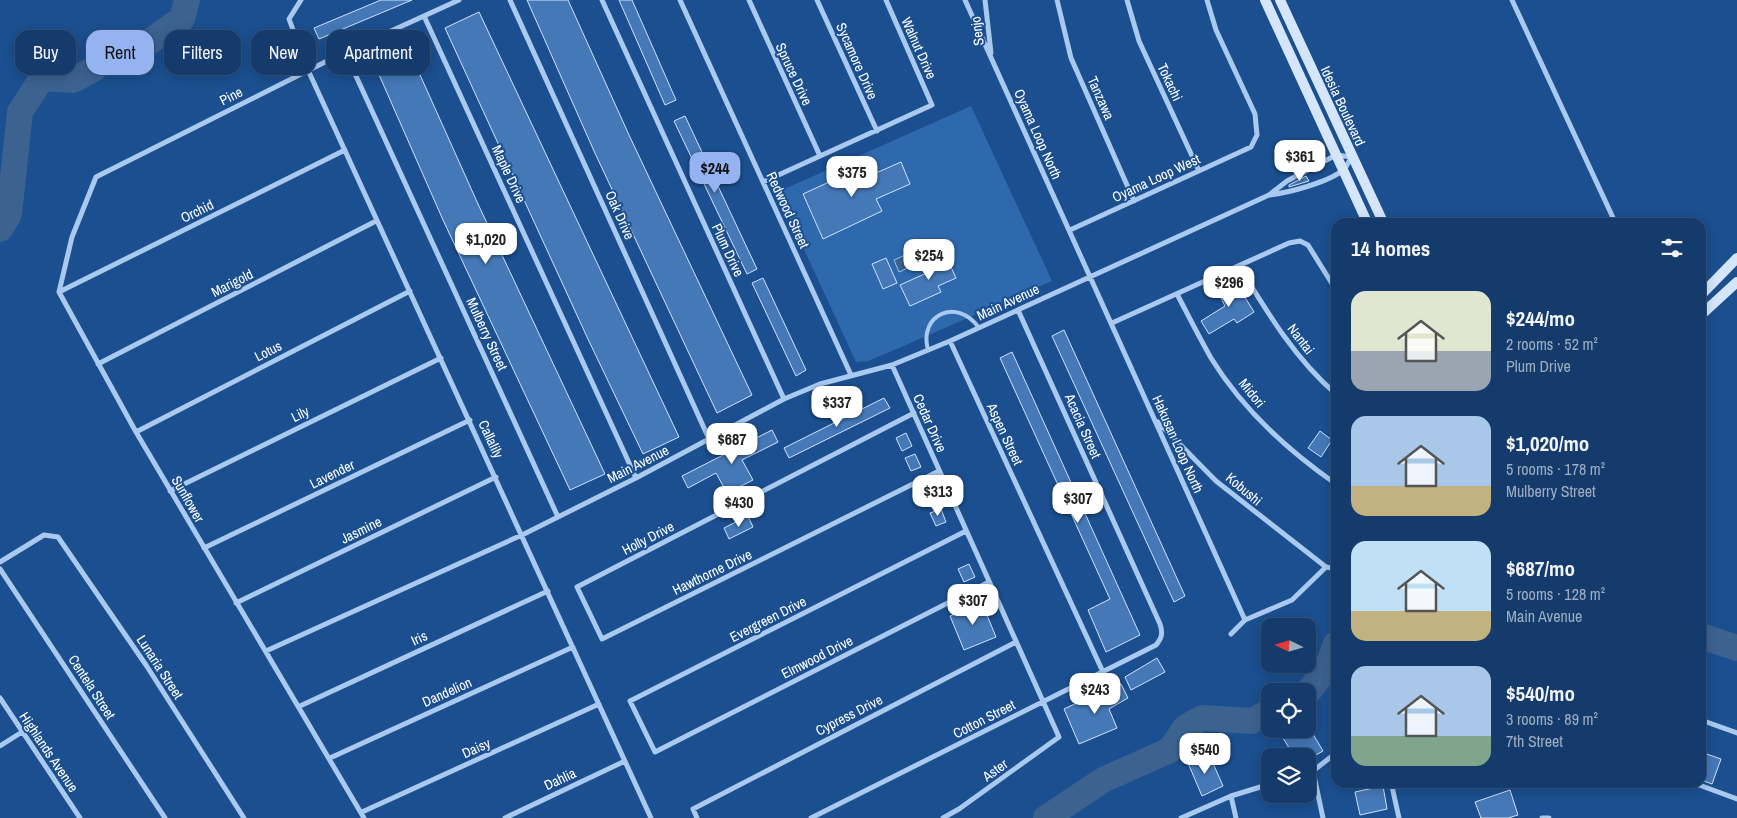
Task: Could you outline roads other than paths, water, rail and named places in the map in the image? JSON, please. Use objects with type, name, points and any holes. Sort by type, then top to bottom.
[{"type":"street","name":"Callalily","points":[[293,30],[289,19],[301,0]]},
{"type":"street","name":"Pine","points":[[393,30],[459,0]]},
{"type":"street","name":"Oak Drive","points":[[510,0],[709,439]]},
{"type":"street","name":"Plum Drive","points":[[602,0],[784,400]]},
{"type":"street","name":"Redwood Street","points":[[680,0],[851,375]]},
{"type":"street","name":"Spruce Drive","points":[[749,0],[820,156]]},
{"type":"street","name":"Sycamore Drive","points":[[818,0],[877,131]]},
{"type":"street","name":"Walnut Drive","points":[[877,131],[932,105],[886,0]]},
{"type":"street","name":"Oyama Loop North","points":[[965,0],[1091,276]]},
{"type":"street","name":"Senjo","points":[[985,0],[992,59]]},
{"type":"street","name":"Tanzawa","points":[[1057,0],[1071,58],[1134,201]]},
{"type":"street","name":"Tokachi","points":[[1127,0],[1139,41],[1199,171]]},
{"type":"street","name":"Oyama Loop West","points":[[1070,230],[1251,147],[1257,135],[1255,114],[1216,30],[1206,0]]},
{"type":"street","name":"Idesia Boulevard","points":[[1264,0],[1365,218]]},
{"type":"street","name":"Idesia Boulevard","points":[[1280,0],[1380,218]]},
{"type":"street","points":[[1512,0],[1613,218]]},
{"type":"street","name":"Maple Drive","points":[[424,16],[636,478]]},
{"type":"street","name":"Pine","points":[[60,292],[72,237],[96,177],[298,75]]},
{"type":"street","name":"Callalily","points":[[310,75],[651,818]]},
{"type":"street","name":"Mulberry Street","points":[[356,75],[558,517]]},
{"type":"street","points":[[763,182],[877,131]]},
{"type":"street","name":"Orchid","points":[[60,292],[345,150]]},
{"type":"street","name":"Main Avenue","points":[[266,651],[522,535],[636,478],[784,400],[820,384],[892,365],[950,341],[1269,195],[1287,181],[1336,155]]},
{"type":"street","points":[[1336,155],[1352,156],[1343,170]]},
{"type":"street","name":"Main Avenue","points":[[1269,195],[1295,192],[1343,170]]},
{"type":"street","name":"Marigold","points":[[98,364],[376,221]]},
{"type":"street","points":[[1112,323],[1289,243],[1300,242],[1308,245],[1331,282]]},
{"type":"street","points":[[1706,290],[1737,258]]},
{"type":"street","name":"Nantai","points":[[1239,266],[1266,311],[1299,357],[1331,389]]},
{"type":"street","name":"Hakusan Loop North","points":[[1091,276],[1244,620]]},
{"type":"street","points":[[1706,310],[1737,282]]},
{"type":"street","name":"Lotus","points":[[136,432],[410,291]]},
{"type":"street","name":"Sunflower","points":[[60,292],[98,364],[170,491],[300,706],[364,818]]},
{"type":"street","name":"Midori","points":[[1177,294],[1211,358],[1242,401],[1266,428],[1300,459],[1331,481]]},
{"type":"street","name":"Acacia Street","points":[[1018,310],[1160,624],[1162,635]]},
{"type":"street","name":"Aspen Street","points":[[950,341],[1103,672]]},
{"type":"street","name":"Lily","points":[[170,491],[440,358]]},
{"type":"street","name":"Cedar Drive","points":[[892,365],[1059,737]]},
{"type":"street","name":"Holly Drive","points":[[602,639],[577,587],[914,413]]},
{"type":"street","name":"Lavender","points":[[204,548],[470,420]]},
{"type":"street","name":"Kobushi","points":[[1156,420],[1216,480],[1326,567]]},
{"type":"street","name":"Hawthorne Drive","points":[[602,639],[939,471]]},
{"type":"street","name":"Jasmine","points":[[236,603],[496,477]]},
{"type":"street","name":"Evergreen Drive","points":[[655,752],[630,701],[966,532]]},
{"type":"street","name":"Lunaria Street","points":[[0,562],[44,535],[51,534],[58,537],[140,657],[244,818]]},
{"type":"street","points":[[1231,634],[1244,620],[1292,600],[1326,567],[1331,568]]},
{"type":"street","name":"Centela Street","points":[[0,569],[165,818]]},
{"type":"street","name":"Elmwood Drive","points":[[655,752],[989,582]]},
{"type":"street","name":"Iris","points":[[300,706],[548,591]]},
{"type":"street","name":"Cotton Street","points":[[811,818],[1156,645],[1162,635]]},
{"type":"street","name":"Cypress Drive","points":[[697,818],[693,809],[1016,642]]},
{"type":"street","name":"Dandelion","points":[[330,758],[573,647]]},
{"type":"street","name":"Highlands Avenue","points":[[0,698],[80,818]]},
{"type":"street","name":"Daisy","points":[[362,812],[599,704]]},
{"type":"street","points":[[1706,722],[1737,733]]},
{"type":"street","points":[[0,746],[22,732]]},
{"type":"street","name":"Aster","points":[[942,818],[960,809],[1059,737]]},
{"type":"street","points":[[1316,768],[1331,757]]},
{"type":"street","name":"Dahlia","points":[[505,818],[625,761]]},
{"type":"street","points":[[1181,818],[1231,796],[1261,787]]},
{"type":"street","points":[[1706,787],[1737,798]]},
{"type":"street","points":[[1395,788],[1400,818]]},
{"type":"street","points":[[1316,795],[1322,818]]},
{"type":"street","points":[[1231,796],[1236,818]]},
{"type":"street","points":[[1542,818],[1550,818]]},
{"type":"lane","points":[[928,350],[926,342],[928,327],[932,320],[946,312],[962,312],[979,328]]},
{"type":"waterway","points":[[0,229],[9,214],[20,112],[42,78],[73,80],[94,69],[118,47],[149,42],[182,19],[187,0]]},
{"type":"waterway","points":[[1706,638],[1737,648]]},
{"type":"waterway","points":[[1315,683],[1327,668],[1331,657]]},
{"type":"waterway","points":[[1046,818],[1103,780],[1170,750],[1186,727],[1202,718],[1252,721],[1261,716]]}]
